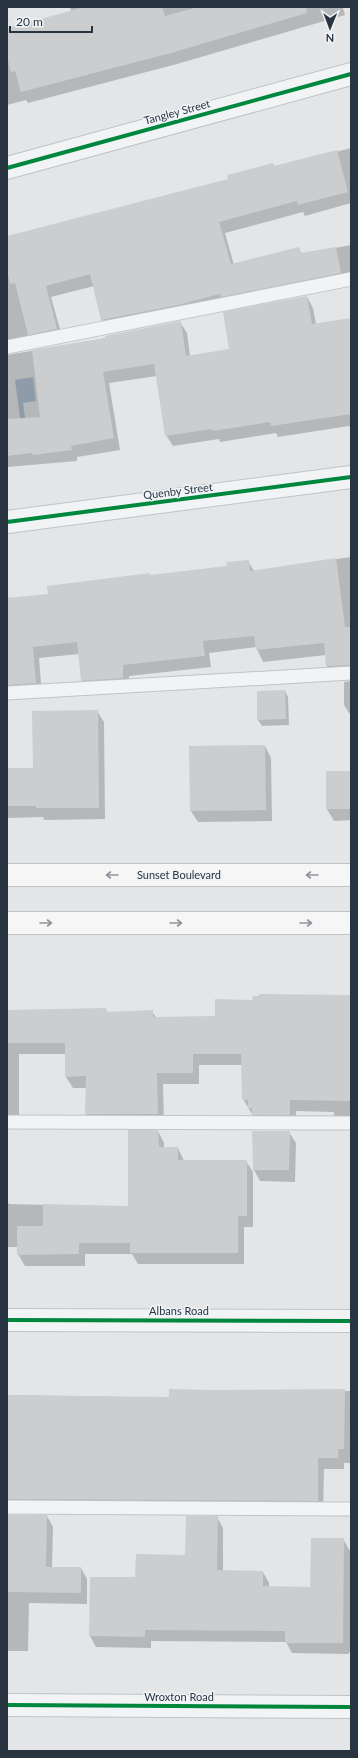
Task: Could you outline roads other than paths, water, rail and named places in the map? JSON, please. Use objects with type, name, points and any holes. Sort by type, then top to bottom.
[{"type":"street","name":"Tangley Street","points":[[7,168],[351,74]]},
{"type":"street","name":"Quenby Street","points":[[7,522],[351,477]]},
{"type":"street","name":"Sunset Boulevard","points":[[7,875],[351,875]]},
{"type":"street","points":[[7,923],[351,923]]},
{"type":"street","name":"Albans Road","points":[[7,1320],[351,1321]]},
{"type":"street","name":"Wroxton Road","points":[[7,1705],[351,1707]]},
{"type":"lane","points":[[7,347],[351,279]]},
{"type":"lane","points":[[7,693],[351,673]]},
{"type":"lane","points":[[7,1122],[351,1122]]},
{"type":"lane","points":[[7,1507],[351,1509]]},
{"type":"water","points":[[33,377],[36,401],[23,403],[28,439],[23,440],[15,380]]}]
